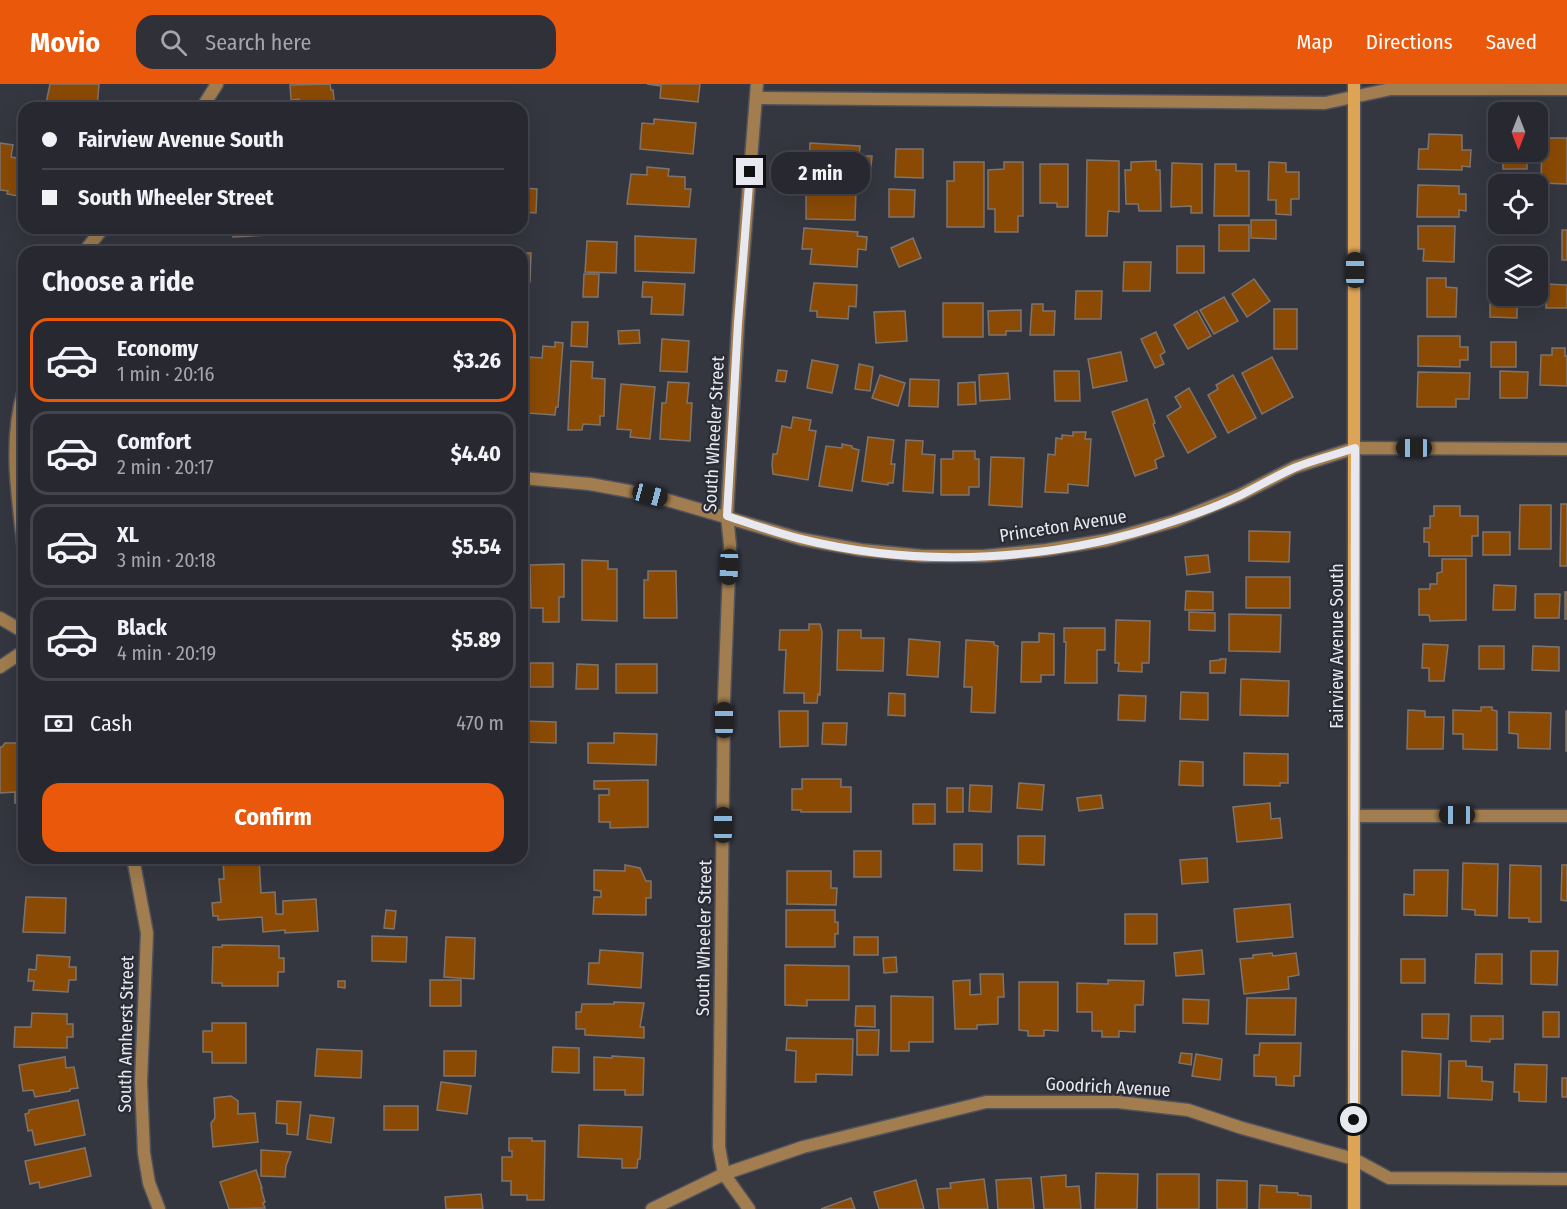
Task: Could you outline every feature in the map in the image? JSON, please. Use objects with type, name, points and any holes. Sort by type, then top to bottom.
[{"type":"street","points":[[206,102],[217,84]]},
{"type":"street","name":"South Wheeler Street","points":[[749,1209],[724,1174],[719,1147],[724,699],[730,545],[727,516],[739,311],[757,84]]},
{"type":"street","name":"Fairview Avenue South","points":[[1354,84],[1354,1209]]},
{"type":"street","points":[[756,98],[1325,103],[1391,89],[1567,89]]},
{"type":"street","points":[[89,246],[98,234]]},
{"type":"street","points":[[18,429],[15,448],[18,509]]},
{"type":"street","name":"Princeton Avenue","points":[[528,479],[590,484],[650,495],[801,539],[861,550],[923,556],[964,556],[1046,550],[1107,540],[1174,521],[1240,495],[1295,467],[1355,448],[1567,448]]},
{"type":"street","points":[[0,618],[18,628]]},
{"type":"street","points":[[0,667],[18,655]]},
{"type":"street","points":[[1355,816],[1567,816]]},
{"type":"street","name":"South Amherst Street","points":[[133,864],[147,933],[141,1082],[144,1153],[149,1183],[159,1209]]},
{"type":"street","name":"Goodrich Avenue","points":[[652,1209],[724,1174],[803,1147],[987,1102],[1118,1102],[1188,1110],[1242,1128],[1354,1159],[1389,1178],[1567,1179]]},
{"type":"building","points":[[50,84],[99,84],[98,102],[46,102]]},
{"type":"building","points":[[330,84],[334,102],[291,100],[290,85]]},
{"type":"building","points":[[647,84],[700,84],[698,102],[660,98],[661,86]]},
{"type":"building","points":[[654,119],[696,123],[693,154],[640,149],[642,123],[654,124]]},
{"type":"building","points":[[1429,134],[1462,135],[1462,150],[1471,150],[1470,167],[1462,166],[1462,170],[1418,169],[1419,149],[1428,149]]},
{"type":"building","points":[[1548,138],[1567,138],[1567,184],[1548,183],[1548,174],[1541,174],[1541,162],[1548,162]]},
{"type":"building","points":[[0,143],[13,145],[11,157],[18,158],[18,196],[0,190]]},
{"type":"building","points":[[810,143],[860,146],[859,156],[872,156],[870,177],[809,174]]},
{"type":"building","points":[[896,149],[923,149],[923,178],[895,177]]},
{"type":"building","points":[[1087,160],[1119,161],[1119,212],[1108,211],[1107,236],[1086,236]]},
{"type":"building","points":[[1156,161],[1156,170],[1160,170],[1161,211],[1139,211],[1138,204],[1126,204],[1125,170],[1131,170],[1131,162]]},
{"type":"building","points":[[954,162],[984,162],[984,227],[947,227],[947,181],[954,181]]},
{"type":"building","points":[[1004,162],[1023,162],[1023,216],[1018,216],[1018,232],[995,232],[995,209],[988,209],[988,170],[1004,169]]},
{"type":"building","points":[[1269,162],[1286,163],[1286,172],[1299,172],[1299,199],[1291,199],[1291,215],[1276,214],[1276,200],[1268,200]]},
{"type":"building","points":[[1503,162],[1527,162],[1527,169],[1503,169]]},
{"type":"building","points":[[1172,163],[1202,164],[1202,213],[1191,213],[1191,206],[1171,207]]},
{"type":"building","points":[[1040,164],[1068,164],[1068,207],[1057,207],[1057,203],[1040,203]]},
{"type":"building","points":[[1215,164],[1236,164],[1236,171],[1249,171],[1249,216],[1214,216]]},
{"type":"building","points":[[647,167],[669,169],[668,176],[685,177],[685,189],[691,189],[689,207],[627,204],[631,174],[647,175]]},
{"type":"building","points":[[1418,185],[1459,186],[1459,194],[1466,194],[1466,211],[1459,210],[1459,217],[1417,217]]},
{"type":"building","points":[[528,188],[537,189],[536,213],[528,212]]},
{"type":"building","points":[[806,189],[856,191],[855,220],[806,219]]},
{"type":"building","points":[[889,189],[915,190],[914,217],[889,217]]},
{"type":"building","points":[[1251,220],[1276,220],[1276,239],[1251,238]]},
{"type":"building","points":[[1219,225],[1249,225],[1249,251],[1219,251]]},
{"type":"building","points":[[1418,226],[1455,226],[1454,262],[1423,261],[1424,249],[1418,249]]},
{"type":"building","points":[[804,228],[858,232],[857,236],[867,237],[866,250],[858,249],[857,267],[810,264],[812,249],[802,249]]},
{"type":"building","points":[[1562,230],[1567,230],[1567,260],[1562,260]]},
{"type":"building","points":[[233,234],[268,235],[233,237]]},
{"type":"building","points":[[635,236],[696,239],[694,273],[635,271]]},
{"type":"building","points":[[913,238],[921,258],[899,267],[891,248]]},
{"type":"building","points":[[587,241],[617,242],[616,273],[585,272]]},
{"type":"building","points":[[1177,246],[1204,246],[1204,273],[1177,273]]},
{"type":"building","points":[[528,253],[531,253],[530,282],[528,282]]},
{"type":"building","points":[[1124,262],[1151,262],[1150,291],[1123,291]]},
{"type":"building","points":[[584,274],[599,274],[598,297],[583,297]]},
{"type":"building","points":[[1427,278],[1446,278],[1446,287],[1457,288],[1456,317],[1427,317]]},
{"type":"building","points":[[1254,279],[1270,301],[1247,317],[1232,294]]},
{"type":"building","points":[[643,282],[685,284],[683,315],[651,314],[652,297],[642,297]]},
{"type":"building","points":[[814,283],[857,285],[856,307],[849,306],[848,319],[817,317],[817,311],[810,311]]},
{"type":"building","points":[[1548,284],[1567,285],[1567,308],[1546,308],[1548,306]]},
{"type":"building","points":[[1076,291],[1102,291],[1101,319],[1075,319]]},
{"type":"building","points":[[1224,297],[1238,321],[1214,334],[1200,310]]},
{"type":"building","points":[[943,303],[983,303],[983,337],[943,337]]},
{"type":"building","points":[[1032,304],[1043,304],[1043,311],[1055,311],[1054,335],[1030,335]]},
{"type":"building","points":[[1490,306],[1517,306],[1517,318],[1490,317]]},
{"type":"building","points":[[1274,309],[1297,309],[1297,349],[1274,349]]},
{"type":"building","points":[[1021,310],[1021,331],[1006,331],[1006,335],[989,335],[988,311]]},
{"type":"building","points":[[905,311],[907,341],[876,343],[874,312]]},
{"type":"building","points":[[1197,311],[1211,336],[1188,349],[1174,325]]},
{"type":"building","points":[[572,322],[588,322],[587,347],[571,346]]},
{"type":"building","points":[[639,330],[640,343],[619,344],[618,331]]},
{"type":"building","points":[[1156,332],[1165,352],[1160,355],[1164,364],[1155,368],[1141,339]]},
{"type":"building","points":[[1418,336],[1460,336],[1460,347],[1468,347],[1468,360],[1460,360],[1460,367],[1418,366]]},
{"type":"building","points":[[662,339],[689,341],[687,372],[660,371]]},
{"type":"building","points":[[555,342],[563,343],[558,407],[556,407],[555,415],[528,413],[530,357],[542,358],[543,346],[555,347]]},
{"type":"building","points":[[1491,342],[1516,342],[1516,367],[1491,367]]},
{"type":"building","points":[[1552,348],[1565,348],[1567,386],[1540,385],[1541,355],[1552,355]]},
{"type":"building","points":[[1121,352],[1127,381],[1093,388],[1088,359]]},
{"type":"building","points":[[1272,357],[1293,397],[1262,414],[1242,373]]},
{"type":"building","points":[[812,360],[838,365],[832,393],[807,388]]},
{"type":"building","points":[[571,361],[593,362],[592,378],[605,379],[604,416],[600,416],[600,425],[583,424],[582,430],[568,430]]},
{"type":"building","points":[[859,364],[873,367],[870,391],[855,389]]},
{"type":"building","points":[[778,370],[787,371],[785,382],[776,381]]},
{"type":"building","points":[[1054,371],[1079,371],[1080,401],[1055,401]]},
{"type":"building","points":[[1500,371],[1528,372],[1527,398],[1500,398]]},
{"type":"building","points":[[1418,372],[1470,373],[1469,399],[1456,399],[1456,407],[1417,407]]},
{"type":"building","points":[[1008,373],[1010,399],[980,401],[979,375]]},
{"type":"building","points":[[880,375],[905,383],[898,406],[872,398]]},
{"type":"building","points":[[1233,375],[1256,418],[1228,433],[1208,395],[1218,389],[1216,385]]},
{"type":"building","points":[[910,379],[939,380],[938,407],[909,406]]},
{"type":"building","points":[[668,382],[689,383],[687,403],[692,403],[690,441],[660,439],[662,403],[666,403]]},
{"type":"building","points":[[975,382],[976,404],[958,405],[958,383]]},
{"type":"building","points":[[621,384],[655,387],[650,439],[630,437],[631,430],[617,429]]},
{"type":"building","points":[[1189,388],[1216,437],[1188,453],[1167,416],[1181,407],[1175,397]]},
{"type":"building","points":[[1147,399],[1164,456],[1155,460],[1157,468],[1135,476],[1112,412]]},
{"type":"building","points":[[793,417],[811,420],[809,430],[816,431],[808,480],[773,474],[773,454],[777,454],[782,426],[791,428]]},
{"type":"building","points":[[1073,432],[1086,432],[1085,439],[1091,439],[1088,486],[1068,484],[1068,493],[1045,492],[1048,454],[1055,455],[1056,438],[1062,439],[1062,435],[1073,436]]},
{"type":"building","points":[[868,437],[894,440],[891,464],[895,464],[893,483],[888,483],[888,485],[862,481]]},
{"type":"building","points":[[906,440],[923,441],[922,454],[935,455],[933,493],[903,491]]},
{"type":"building","points":[[842,444],[859,450],[852,491],[819,486],[826,446],[842,448]]},
{"type":"building","points":[[953,451],[975,451],[975,459],[979,459],[979,487],[969,487],[969,495],[941,495],[941,459],[953,459]]},
{"type":"building","points":[[991,457],[1024,458],[1022,507],[989,505]]},
{"type":"building","points":[[1561,504],[1567,504],[1567,566],[1560,566]]},
{"type":"building","points":[[1520,505],[1551,505],[1551,549],[1519,549]]},
{"type":"building","points":[[1434,506],[1460,506],[1460,516],[1478,516],[1478,536],[1472,536],[1472,556],[1429,556],[1429,542],[1424,542],[1424,528],[1430,528],[1430,516],[1434,516]]},
{"type":"building","points":[[1249,531],[1290,532],[1289,562],[1249,561]]},
{"type":"building","points":[[1483,532],[1510,532],[1510,555],[1483,555]]},
{"type":"building","points":[[1208,555],[1210,572],[1187,575],[1185,557]]},
{"type":"building","points":[[1442,559],[1466,559],[1466,620],[1430,621],[1429,615],[1419,615],[1419,589],[1430,589],[1430,584],[1437,584],[1437,573],[1442,572]]},
{"type":"building","points":[[582,560],[608,561],[608,569],[617,569],[617,621],[582,620]]},
{"type":"building","points":[[564,564],[564,597],[559,597],[559,622],[543,622],[543,608],[531,608],[530,565]]},
{"type":"building","points":[[648,571],[676,571],[677,618],[644,618],[644,580],[648,580]]},
{"type":"building","points":[[1246,577],[1290,577],[1290,608],[1246,608]]},
{"type":"building","points":[[1494,585],[1516,586],[1515,610],[1493,610]]},
{"type":"building","points":[[1186,591],[1213,592],[1213,610],[1185,610]]},
{"type":"building","points":[[1565,592],[1567,592],[1567,619],[1565,619]]},
{"type":"building","points":[[1535,594],[1560,594],[1559,618],[1535,618]]},
{"type":"building","points":[[1189,612],[1215,613],[1215,631],[1189,630]]},
{"type":"building","points":[[1229,614],[1281,615],[1280,652],[1229,651]]},
{"type":"building","points":[[1116,620],[1150,621],[1149,663],[1142,663],[1142,672],[1118,671],[1119,663],[1115,663]]},
{"type":"building","points":[[809,624],[820,624],[822,632],[820,695],[818,694],[817,703],[804,703],[804,693],[784,693],[786,650],[779,650],[780,630],[809,630]]},
{"type":"building","points":[[1064,628],[1105,628],[1105,650],[1097,650],[1097,683],[1065,683]]},
{"type":"building","points":[[838,630],[861,630],[861,638],[884,638],[883,671],[837,670]]},
{"type":"building","points":[[1039,633],[1054,634],[1054,675],[1041,675],[1041,682],[1021,682],[1022,642],[1039,642]]},
{"type":"building","points":[[909,639],[940,642],[938,677],[907,675]]},
{"type":"building","points":[[966,640],[994,642],[994,645],[998,646],[995,713],[971,712],[972,687],[964,687]]},
{"type":"building","points":[[1423,644],[1448,645],[1444,681],[1429,681],[1429,668],[1422,668]]},
{"type":"building","points":[[1479,646],[1504,646],[1504,669],[1479,669]]},
{"type":"building","points":[[1533,646],[1559,647],[1559,671],[1532,670]]},
{"type":"building","points":[[1226,659],[1225,673],[1210,673],[1210,661]]},
{"type":"building","points":[[530,663],[553,663],[553,687],[530,687]]},
{"type":"building","points":[[577,664],[598,665],[598,689],[576,689]]},
{"type":"building","points":[[616,664],[657,664],[657,693],[616,693]]},
{"type":"building","points":[[1241,679],[1289,681],[1288,716],[1240,715]]},
{"type":"building","points":[[1181,692],[1208,693],[1208,720],[1180,719]]},
{"type":"building","points":[[889,693],[905,694],[905,716],[888,715]]},
{"type":"building","points":[[1119,695],[1146,696],[1145,721],[1118,720]]},
{"type":"building","points":[[1481,707],[1492,707],[1492,710],[1497,711],[1497,750],[1463,749],[1463,734],[1453,734],[1453,710],[1481,711]]},
{"type":"building","points":[[1408,710],[1425,711],[1425,717],[1444,717],[1443,749],[1407,749]]},
{"type":"building","points":[[779,711],[808,711],[808,746],[780,747]]},
{"type":"building","points":[[1567,711],[1567,751],[1566,751]]},
{"type":"building","points":[[1509,712],[1551,713],[1550,749],[1518,748],[1518,734],[1509,733]]},
{"type":"building","points":[[528,721],[556,722],[556,743],[528,742]]},
{"type":"building","points":[[823,723],[847,723],[846,745],[822,744]]},
{"type":"building","points":[[614,733],[657,734],[656,765],[588,763],[588,743],[614,743]]},
{"type":"building","points":[[5,743],[18,743],[18,803],[15,803],[15,792],[0,793],[0,747]]},
{"type":"building","points":[[1244,753],[1288,754],[1288,783],[1280,783],[1280,786],[1244,785]]},
{"type":"building","points":[[1180,761],[1203,762],[1203,786],[1179,785]]},
{"type":"building","points":[[802,779],[841,779],[841,787],[851,787],[851,812],[792,810],[792,789],[802,789]]},
{"type":"building","points":[[648,780],[648,827],[610,828],[610,822],[599,822],[599,795],[609,795],[609,789],[594,789],[594,781]]},
{"type":"building","points":[[1019,783],[1044,785],[1042,810],[1017,808]]},
{"type":"building","points":[[970,785],[992,786],[991,812],[969,811]]},
{"type":"building","points":[[947,788],[963,788],[963,812],[947,812]]},
{"type":"building","points":[[1101,795],[1103,808],[1079,811],[1077,798]]},
{"type":"building","points":[[1270,803],[1271,819],[1280,818],[1282,838],[1237,842],[1233,807]]},
{"type":"building","points":[[913,804],[935,804],[935,824],[913,824]]},
{"type":"building","points":[[1018,836],[1045,836],[1044,865],[1018,864]]},
{"type":"building","points":[[954,844],[982,844],[982,871],[954,870]]},
{"type":"building","points":[[854,851],[881,851],[881,877],[854,877]]},
{"type":"building","points":[[1207,858],[1208,882],[1182,884],[1180,860]]},
{"type":"building","points":[[1463,863],[1498,864],[1497,916],[1475,915],[1475,910],[1462,909]]},
{"type":"building","points":[[223,864],[259,864],[261,893],[275,892],[276,914],[283,914],[283,901],[316,899],[318,931],[263,932],[262,917],[218,920],[218,916],[213,916],[212,903],[221,902],[219,879],[224,879]]},
{"type":"building","points":[[625,865],[640,868],[646,881],[651,881],[651,898],[646,898],[646,915],[593,914],[594,897],[601,897],[601,891],[594,890],[594,870],[625,871]]},
{"type":"building","points":[[1510,865],[1541,866],[1541,922],[1529,922],[1529,918],[1509,918]]},
{"type":"building","points":[[1562,865],[1567,865],[1567,901],[1561,900]]},
{"type":"building","points":[[1414,870],[1448,870],[1447,916],[1404,915],[1404,894],[1414,895]]},
{"type":"building","points":[[787,871],[831,871],[831,888],[837,888],[836,905],[787,904]]},
{"type":"building","points":[[26,897],[66,898],[65,933],[23,932]]},
{"type":"building","points":[[1290,904],[1293,937],[1237,942],[1234,909]]},
{"type":"building","points":[[386,910],[396,911],[394,929],[384,928]]},
{"type":"building","points":[[786,910],[835,910],[838,934],[835,934],[835,947],[786,947]]},
{"type":"building","points":[[1125,914],[1157,914],[1157,944],[1125,944]]},
{"type":"building","points":[[372,936],[407,937],[406,962],[372,961]]},
{"type":"building","points":[[446,937],[475,938],[474,979],[444,977]]},
{"type":"building","points":[[854,937],[878,937],[878,955],[854,955]]},
{"type":"building","points":[[222,945],[279,946],[279,958],[284,958],[284,972],[278,972],[278,986],[222,986],[222,983],[212,983],[213,947],[222,947]]},
{"type":"building","points":[[600,950],[643,953],[641,988],[588,984],[589,963],[599,963]]},
{"type":"building","points":[[1202,950],[1204,974],[1176,976],[1174,953]]},
{"type":"building","points":[[1531,951],[1558,951],[1557,985],[1531,984]]},
{"type":"building","points":[[1272,953],[1273,956],[1296,953],[1299,975],[1288,977],[1289,989],[1244,994],[1240,959]]},
{"type":"building","points":[[1476,954],[1502,954],[1502,984],[1475,983]]},
{"type":"building","points":[[37,955],[70,957],[69,967],[76,967],[76,980],[69,980],[68,992],[33,990],[34,981],[28,981],[29,969],[36,970]]},
{"type":"building","points":[[896,957],[897,972],[884,973],[883,958]]},
{"type":"building","points":[[1401,959],[1425,959],[1425,983],[1401,983]]},
{"type":"building","points":[[785,965],[849,966],[849,1000],[807,1000],[807,1006],[785,1005]]},
{"type":"building","points":[[980,974],[1003,974],[1004,997],[998,997],[998,1024],[977,1025],[977,1029],[955,1029],[953,981],[970,980],[970,995],[981,994]]},
{"type":"building","points":[[430,980],[461,980],[461,1006],[430,1006]]},
{"type":"building","points":[[1108,980],[1144,981],[1143,1005],[1135,1005],[1135,1032],[1119,1031],[1119,1037],[1102,1037],[1102,1031],[1092,1031],[1092,1012],[1077,1012],[1077,983],[1108,984]]},
{"type":"building","points":[[338,981],[345,981],[345,988],[338,987]]},
{"type":"building","points":[[1019,982],[1058,982],[1058,1031],[1044,1030],[1044,1036],[1028,1036],[1028,1031],[1019,1030]]},
{"type":"building","points":[[891,996],[933,997],[933,1042],[909,1042],[909,1051],[891,1051]]},
{"type":"building","points":[[1247,998],[1296,998],[1295,1035],[1246,1034]]},
{"type":"building","points":[[1183,999],[1209,1000],[1208,1024],[1183,1023]]},
{"type":"building","points":[[614,1002],[644,1003],[640,1027],[644,1027],[644,1038],[585,1035],[585,1029],[576,1029],[576,1012],[581,1012],[582,1004],[614,1004]]},
{"type":"building","points":[[856,1006],[875,1006],[875,1027],[855,1026]]},
{"type":"building","points":[[1543,1012],[1559,1012],[1559,1037],[1543,1037]]},
{"type":"building","points":[[32,1013],[67,1014],[67,1024],[73,1024],[73,1037],[67,1037],[67,1048],[14,1047],[15,1027],[31,1027]]},
{"type":"building","points":[[1422,1014],[1449,1014],[1448,1039],[1422,1038]]},
{"type":"building","points":[[1471,1016],[1503,1016],[1503,1039],[1490,1039],[1490,1042],[1471,1041]]},
{"type":"building","points":[[212,1023],[246,1023],[246,1063],[212,1063],[212,1052],[203,1052],[203,1031],[212,1031]]},
{"type":"building","points":[[857,1030],[879,1030],[878,1055],[857,1055]]},
{"type":"building","points":[[787,1038],[853,1039],[852,1075],[816,1074],[816,1082],[795,1082],[796,1051],[786,1050]]},
{"type":"building","points":[[1260,1043],[1301,1043],[1300,1076],[1294,1076],[1294,1086],[1276,1085],[1276,1077],[1254,1076],[1254,1055],[1259,1055]]},
{"type":"building","points":[[553,1047],[579,1048],[579,1073],[552,1072]]},
{"type":"building","points":[[317,1049],[362,1051],[361,1078],[315,1076]]},
{"type":"building","points":[[444,1051],[476,1051],[475,1076],[444,1076]]},
{"type":"building","points":[[1402,1051],[1441,1054],[1440,1096],[1402,1095]]},
{"type":"building","points":[[1181,1053],[1192,1054],[1191,1065],[1179,1063]]},
{"type":"building","points":[[1196,1054],[1222,1059],[1220,1080],[1192,1076]]},
{"type":"building","points":[[612,1056],[644,1058],[643,1095],[625,1095],[625,1090],[594,1090],[594,1057],[612,1058]]},
{"type":"building","points":[[65,1057],[66,1068],[74,1067],[78,1088],[35,1097],[33,1090],[23,1091],[19,1065]]},
{"type":"building","points":[[1449,1061],[1466,1061],[1466,1066],[1482,1067],[1482,1081],[1493,1082],[1492,1100],[1448,1098]]},
{"type":"building","points":[[1515,1064],[1547,1065],[1546,1102],[1519,1101],[1519,1092],[1514,1092]]},
{"type":"building","points":[[1562,1078],[1567,1078],[1567,1097],[1562,1097]]},
{"type":"building","points":[[441,1082],[471,1086],[467,1114],[437,1110]]},
{"type":"building","points":[[231,1096],[238,1101],[238,1114],[255,1113],[258,1142],[213,1147],[211,1123],[215,1118],[214,1098]]},
{"type":"building","points":[[78,1100],[85,1135],[35,1145],[32,1130],[28,1131],[25,1114],[29,1113],[29,1110]]},
{"type":"building","points":[[277,1101],[301,1102],[298,1135],[287,1134],[287,1124],[276,1123]]},
{"type":"building","points":[[384,1106],[418,1106],[418,1130],[384,1130]]},
{"type":"building","points":[[310,1115],[334,1118],[331,1143],[307,1139]]},
{"type":"building","points":[[579,1125],[642,1127],[640,1159],[638,1159],[637,1168],[622,1168],[622,1159],[578,1157]]},
{"type":"building","points":[[509,1138],[532,1138],[532,1141],[545,1141],[544,1200],[527,1200],[527,1195],[511,1195],[511,1181],[502,1181],[502,1157],[512,1157],[512,1151],[509,1151]]},
{"type":"building","points":[[85,1148],[91,1176],[40,1188],[39,1182],[30,1184],[25,1161]]},
{"type":"building","points":[[261,1150],[291,1152],[285,1177],[261,1176]]},
{"type":"building","points":[[256,1170],[265,1208],[229,1209],[220,1182]]},
{"type":"building","points":[[1096,1173],[1138,1174],[1137,1209],[1095,1209]]},
{"type":"building","points":[[1157,1174],[1199,1174],[1199,1209],[1157,1209]]},
{"type":"building","points":[[1066,1175],[1066,1187],[1079,1186],[1081,1209],[1044,1209],[1041,1177]]},
{"type":"building","points":[[1031,1178],[1034,1209],[998,1209],[996,1180]]},
{"type":"building","points":[[984,1179],[988,1209],[939,1209],[937,1189],[951,1188],[950,1183]]},
{"type":"building","points":[[916,1180],[924,1209],[879,1209],[874,1192]]},
{"type":"building","points":[[1217,1180],[1247,1181],[1247,1209],[1217,1209]]},
{"type":"building","points":[[1260,1185],[1277,1186],[1277,1192],[1311,1196],[1311,1209],[1259,1209]]},
{"type":"building","points":[[481,1194],[483,1209],[446,1209],[445,1197]]},
{"type":"building","points":[[851,1198],[855,1209],[821,1209]]},
{"type":"route","points":[[750,172],[738,323],[727,516],[801,539],[861,550],[923,556],[984,556],[1046,550],[1107,540],[1174,521],[1240,495],[1295,467],[1355,448],[1354,1120]]}]
